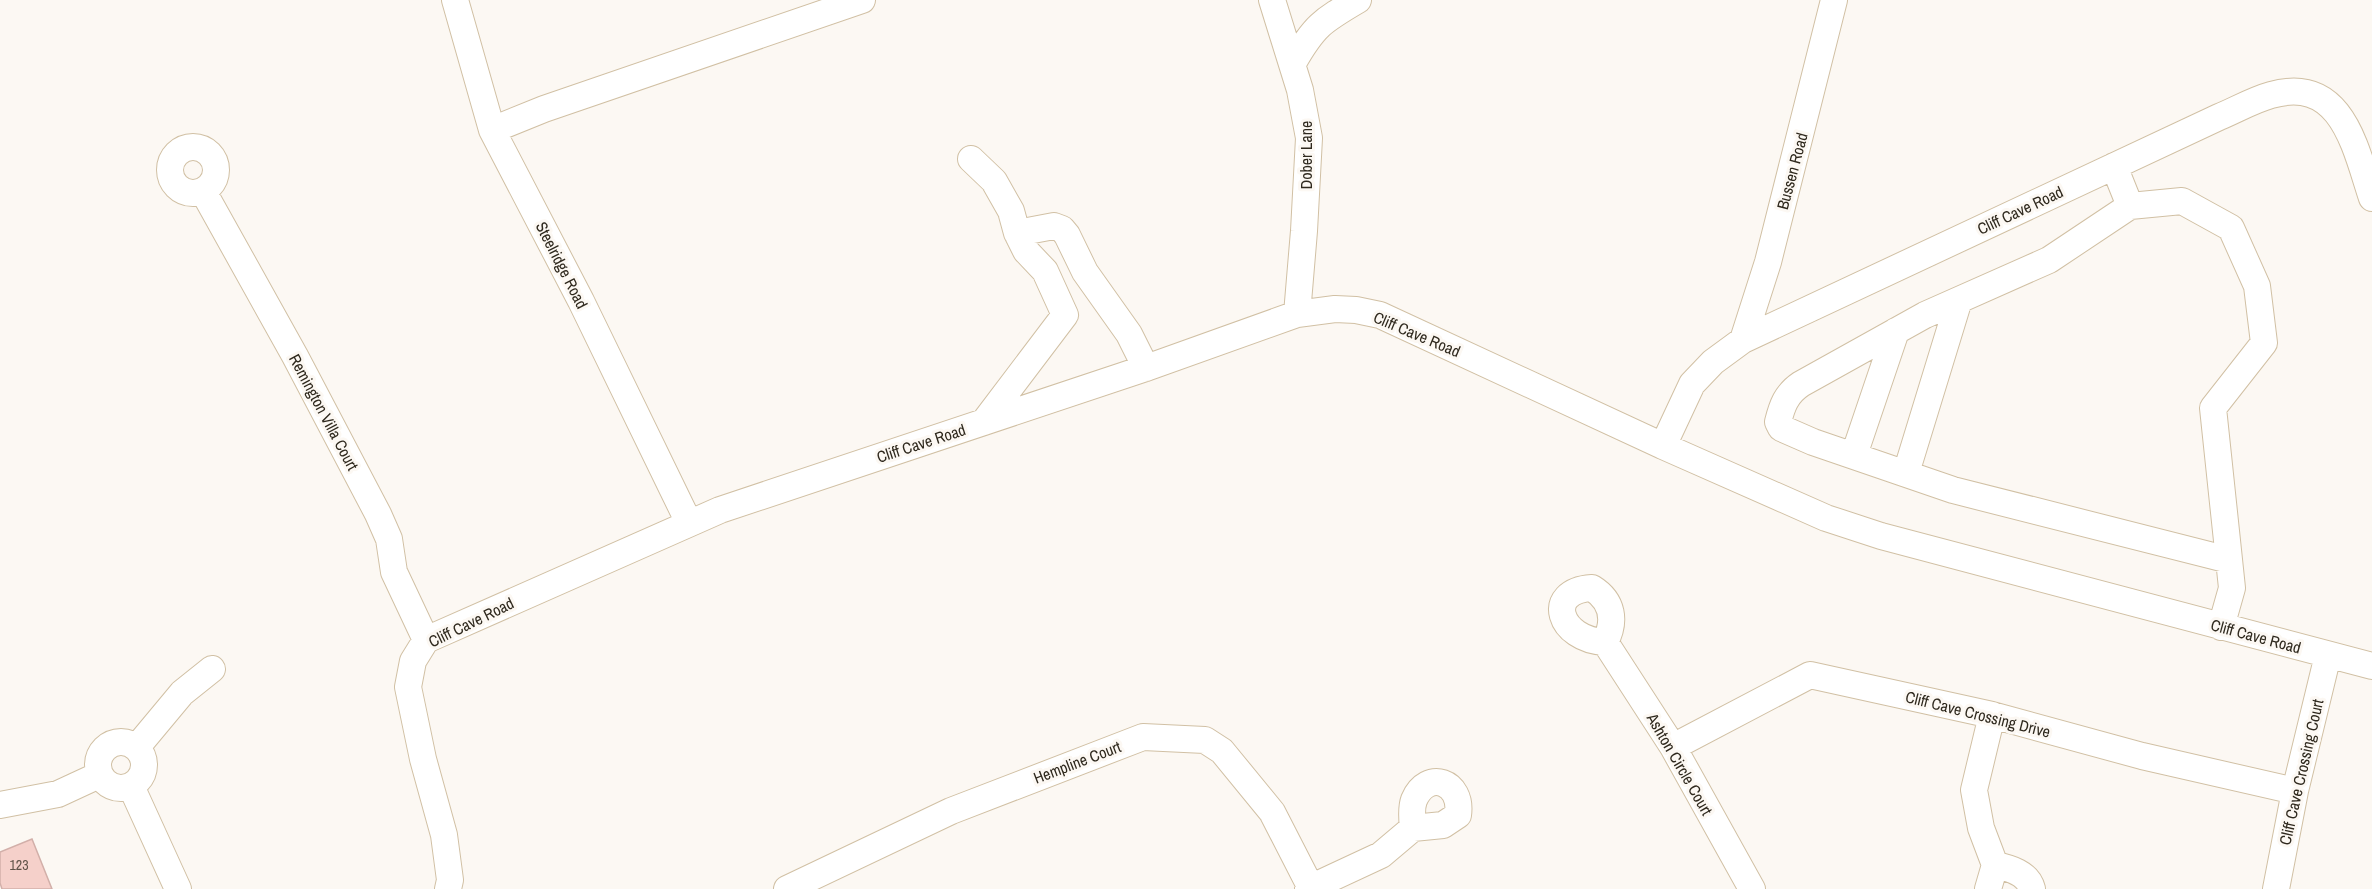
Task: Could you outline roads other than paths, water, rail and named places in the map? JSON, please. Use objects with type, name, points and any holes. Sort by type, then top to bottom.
[{"type":"street","name":"Steelridge Road","points":[[455,0],[492,130],[581,301],[689,523]]},
{"type":"street","points":[[492,130],[544,109],[862,0]]},
{"type":"street","name":"Dober Lane","points":[[1272,0],[1293,63],[1309,138],[1297,314]]},
{"type":"street","points":[[1293,63],[1319,24],[1358,0]]},
{"type":"street","name":"Bussen Road","points":[[1743,339],[1768,262],[1834,0]]},
{"type":"street","name":"Cliff Cave Road","points":[[1662,446],[1692,384],[1713,362],[1743,339],[2271,95],[2302,91],[2326,101],[2336,109],[2355,145],[2372,198]]},
{"type":"street","points":[[971,159],[994,181],[1011,211],[1026,251],[1045,271],[1065,315]]},
{"type":"street","points":[[2114,166],[2130,206]]},
{"type":"street","name":"Remington Villa Court","points":[[203,191],[295,356],[378,514],[389,539],[394,572],[426,640]]},
{"type":"street","points":[[2221,627],[2232,588],[2213,408],[2264,343],[2257,286],[2231,228],[2182,201],[2130,206],[2049,260],[1896,331],[1801,384],[1791,391],[1785,400],[1778,422],[1782,428],[1854,455],[1953,490],[2229,560]]},
{"type":"street","points":[[1017,232],[1054,226],[1062,229],[1085,272],[1130,334],[1146,368]]},
{"type":"street","points":[[984,422],[1074,303],[1085,272]]},
{"type":"street","points":[[1906,473],[1959,300]]},
{"type":"street","name":"Cliff Cave Road","points":[[448,889],[450,880],[444,835],[423,759],[408,687],[413,661],[426,640],[720,510],[1146,368],[1297,314],[1335,309],[1380,315],[1662,446],[1826,518],[1881,536],[2372,666]]},
{"type":"street","points":[[1854,455],[1896,331]]},
{"type":"street","name":"Ashton Circle Court","points":[[1605,642],[1673,747],[1752,889]]},
{"type":"street","name":"Cliff Cave Crossing Court","points":[[2276,889],[2295,790],[2328,655]]},
{"type":"street","points":[[136,747],[182,693],[212,669]]},
{"type":"street","name":"Cliff Cave Crossing Drive","points":[[1673,747],[1810,675],[1992,715],[2142,756],[2295,790]]},
{"type":"street","points":[[1988,889],[1995,865],[1981,828],[1974,790],[1992,715]]},
{"type":"street","name":"Hempline Court","points":[[787,889],[951,812],[1143,738],[1205,740],[1222,751],[1272,812],[1309,888]]},
{"type":"street","points":[[120,741],[136,747],[142,755],[143,773],[131,786],[113,787],[105,783],[99,775],[97,766],[98,757],[103,749],[120,741]]},
{"type":"street","points":[[0,806],[58,794],[99,775]]},
{"type":"street","points":[[131,786],[177,889]]},
{"type":"street","points":[[1309,888],[1381,855],[1413,828]]},
{"type":"street","points":[[1995,865],[2008,867],[2021,873],[2032,889]]}]
